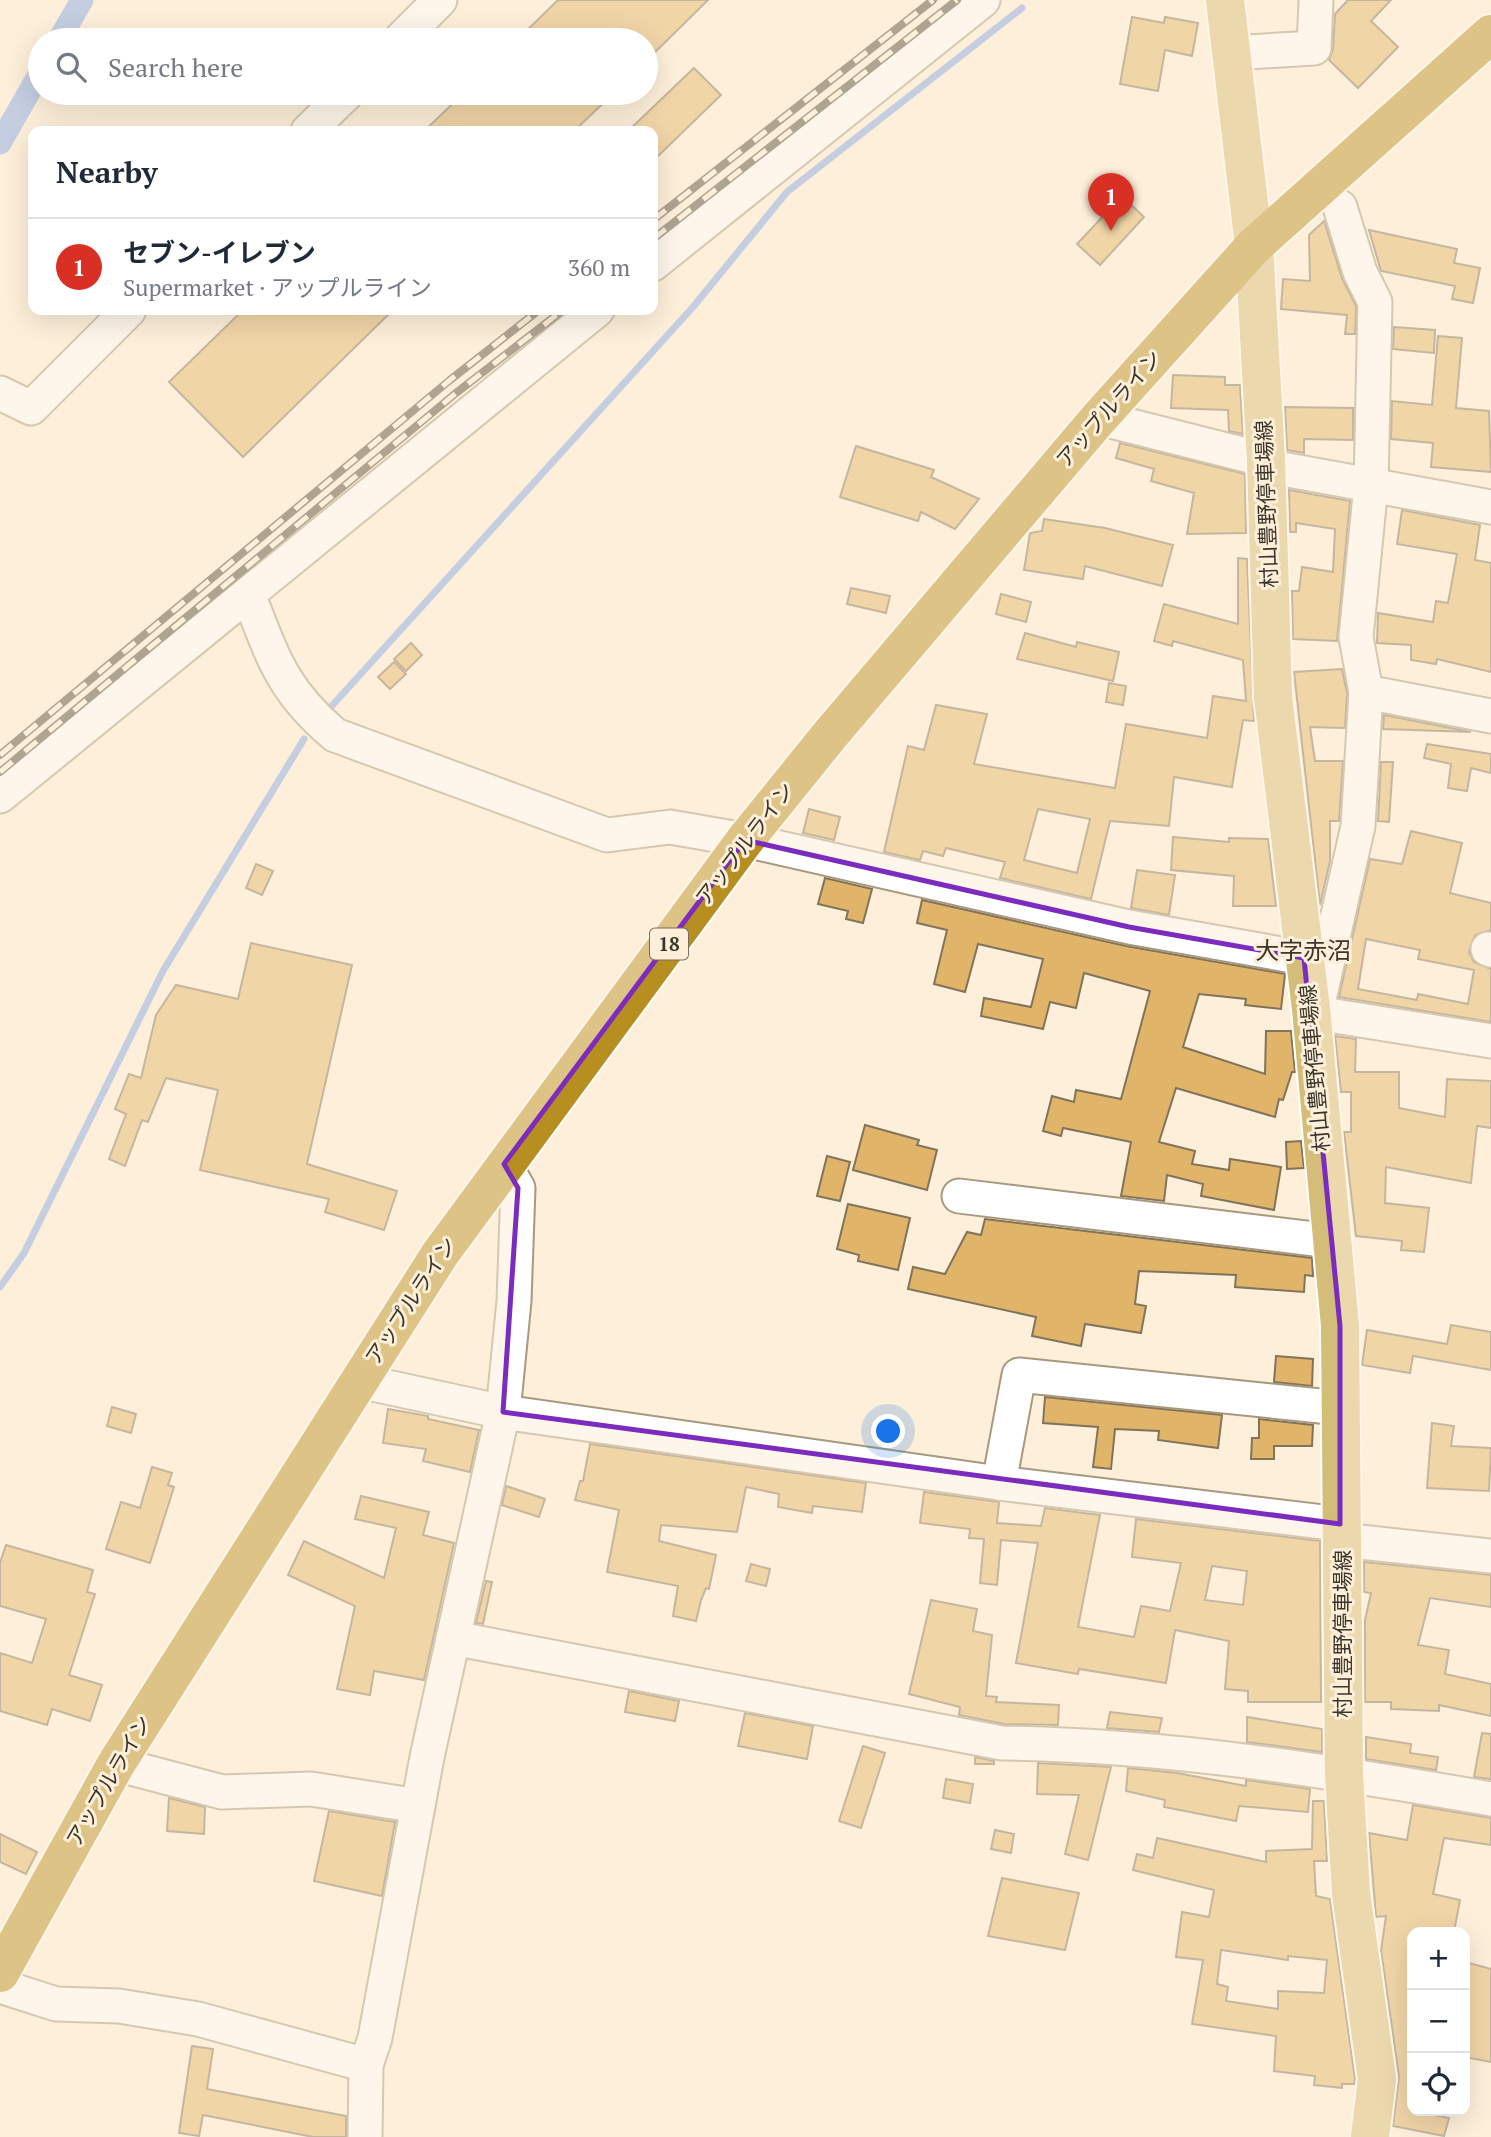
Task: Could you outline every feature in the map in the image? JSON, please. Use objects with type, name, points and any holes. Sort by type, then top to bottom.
[{"type":"highway","name":"アップルライン","points":[[0,1973],[117,1765],[440,1254],[746,840],[829,736],[1099,418],[1254,246],[1491,34]]},
{"type":"main road","name":"村山豊野停車場線","points":[[1225,0],[1254,246],[1266,463],[1273,697],[1313,1021],[1340,1326],[1344,1774],[1351,1893],[1377,2079],[1370,2137]]},
{"type":"street","points":[[412,28],[440,0]]},
{"type":"street","points":[[658,260],[983,0]]},
{"type":"street","points":[[1230,53],[1314,48],[1316,0]]},
{"type":"street","points":[[313,126],[335,105]]},
{"type":"street","points":[[1340,207],[1360,272],[1375,302],[1371,485],[1356,637],[1366,692],[1358,826],[1313,1021],[1491,1041]]},
{"type":"street","points":[[0,393],[30,408],[124,315]]},
{"type":"street","points":[[0,796],[591,315]]},
{"type":"street","points":[[1099,418],[1266,463],[1491,507]]},
{"type":"street","points":[[248,594],[280,675],[307,711],[335,735],[607,835],[670,827],[746,840],[1129,927],[1304,958]]},
{"type":"street","points":[[1366,692],[1491,716]]},
{"type":"street","points":[[365,2137],[366,2065],[375,2038],[418,1806],[503,1412],[514,1301],[519,1188],[504,1164]]},
{"type":"street","points":[[959,1196],[1331,1241]]},
{"type":"street","points":[[999,1483],[1019,1375],[1340,1408]]},
{"type":"street","points":[[359,1381],[503,1412],[1341,1532],[1491,1556]]},
{"type":"street","points":[[453,1638],[1002,1743],[1085,1744],[1344,1774],[1491,1799]]},
{"type":"street","points":[[117,1765],[222,1792],[312,1789],[418,1806]]},
{"type":"street","points":[[0,1986],[56,2004],[119,2006],[198,2019],[366,2065]]},
{"type":"highlighted area","points":[[745,840],[1129,927],[1304,958],[1340,1326],[1340,1524],[503,1412],[518,1188],[504,1164]]},
{"type":"building","points":[[558,0],[708,0],[658,49],[658,28],[529,28]]},
{"type":"building","points":[[1348,0],[1391,0],[1371,21],[1398,47],[1358,88],[1329,60],[1333,49],[1335,14]]},
{"type":"building","points":[[1132,17],[1164,23],[1165,17],[1198,23],[1192,56],[1165,50],[1158,91],[1120,84]]},
{"type":"building","points":[[694,68],[721,95],[658,156],[658,126],[633,126]]},
{"type":"building","points":[[451,105],[601,105],[579,126],[429,126]]},
{"type":"building","points":[[1122,196],[1144,217],[1100,265],[1077,244]]},
{"type":"building","points":[[1324,221],[1342,278],[1356,306],[1355,334],[1345,334],[1347,315],[1281,309],[1283,279],[1310,281],[1309,235]]},
{"type":"building","points":[[1369,230],[1457,249],[1454,263],[1480,268],[1473,303],[1452,299],[1455,286],[1381,271]]},
{"type":"building","points":[[238,315],[388,315],[243,457],[169,382]]},
{"type":"building","points":[[1394,327],[1435,330],[1434,353],[1393,349]]},
{"type":"building","points":[[1438,336],[1462,338],[1456,408],[1489,411],[1491,472],[1431,467],[1433,443],[1391,439],[1392,401],[1432,405]]},
{"type":"building","points":[[1173,375],[1225,377],[1225,385],[1240,385],[1243,434],[1229,431],[1228,410],[1171,408]]},
{"type":"building","points":[[1285,407],[1353,408],[1353,440],[1304,439],[1304,453],[1287,450]]},
{"type":"building","points":[[1120,443],[1245,474],[1246,533],[1187,534],[1194,493],[1151,481],[1154,469],[1116,458]]},
{"type":"building","points":[[856,446],[934,470],[931,477],[979,499],[955,529],[921,512],[918,521],[840,497]]},
{"type":"building","points":[[1289,490],[1350,501],[1337,641],[1293,639],[1292,591],[1299,591],[1302,567],[1333,572],[1335,529],[1296,523],[1296,532],[1290,532]]},
{"type":"building","points":[[1402,510],[1480,525],[1475,560],[1491,563],[1491,672],[1437,659],[1436,664],[1411,660],[1411,645],[1377,643],[1378,613],[1433,622],[1436,601],[1448,603],[1457,554],[1397,544]]},
{"type":"building","points":[[1044,519],[1105,528],[1173,545],[1162,586],[1085,566],[1083,579],[1024,570],[1030,533],[1042,531]]},
{"type":"building","points":[[1238,558],[1247,559],[1254,721],[1243,720],[1232,787],[1174,777],[1169,826],[1110,821],[1091,899],[1000,878],[1005,862],[946,848],[943,856],[923,851],[920,860],[884,852],[908,746],[924,750],[936,705],[987,714],[974,764],[1115,788],[1126,724],[1207,738],[1213,696],[1246,701],[1243,660],[1173,641],[1172,646],[1154,641],[1164,604],[1238,624]],"holes":[[[1038,809],[1090,819],[1077,873],[1024,860]]]},
{"type":"building","points":[[851,588],[890,596],[886,613],[847,604]]},
{"type":"building","points":[[1001,594],[1031,602],[1026,622],[996,614]]},
{"type":"building","points":[[1025,633],[1076,647],[1077,642],[1119,652],[1113,681],[1017,659]]},
{"type":"building","points":[[411,643],[422,655],[406,671],[394,659]]},
{"type":"building","points":[[394,662],[406,674],[390,689],[378,677]]},
{"type":"building","points":[[1342,669],[1347,693],[1345,728],[1310,727],[1315,761],[1343,761],[1339,821],[1330,821],[1330,861],[1320,905],[1294,672]]},
{"type":"building","points":[[1109,683],[1126,686],[1123,705],[1106,702]]},
{"type":"building","points":[[1384,715],[1471,732],[1383,729]]},
{"type":"building","points":[[1427,744],[1491,754],[1491,773],[1471,768],[1467,791],[1448,788],[1451,764],[1424,758]]},
{"type":"building","points":[[1381,762],[1393,762],[1389,822],[1378,821]]},
{"type":"building","points":[[809,809],[840,817],[834,840],[803,833]]},
{"type":"building","points":[[1411,831],[1462,843],[1450,893],[1491,903],[1491,930],[1475,935],[1469,952],[1474,962],[1491,969],[1491,1022],[1339,997],[1370,859],[1402,864]],"holes":[[[1366,939],[1420,950],[1418,959],[1474,970],[1468,1004],[1418,994],[1417,1000],[1358,989]]]},
{"type":"building","points":[[1173,837],[1229,842],[1229,838],[1268,839],[1276,906],[1233,906],[1234,876],[1171,870]]},
{"type":"building","points":[[256,864],[273,871],[262,895],[246,888]]},
{"type":"building","points":[[1137,870],[1175,875],[1169,915],[1131,908]]},
{"type":"building","points":[[825,878],[872,889],[863,923],[846,919],[848,911],[818,904]]},
{"type":"building","points":[[922,900],[1126,946],[1285,974],[1281,1009],[1245,1005],[1246,999],[1199,994],[1183,1047],[1265,1074],[1266,1031],[1291,1031],[1295,1072],[1292,1072],[1283,1100],[1279,1099],[1275,1117],[1176,1088],[1159,1142],[1195,1151],[1192,1164],[1229,1170],[1230,1159],[1281,1167],[1274,1210],[1201,1196],[1203,1184],[1167,1175],[1164,1201],[1121,1196],[1131,1142],[1063,1128],[1061,1136],[1043,1131],[1052,1096],[1074,1102],[1076,1090],[1121,1099],[1150,991],[1084,973],[1076,1008],[1050,1002],[1043,1029],[981,1016],[984,998],[1031,1007],[1043,959],[978,944],[965,992],[934,984],[947,930],[917,923]]},
{"type":"building","points":[[251,943],[352,965],[307,1164],[397,1191],[384,1230],[325,1212],[329,1199],[200,1170],[218,1090],[166,1078],[148,1122],[142,1120],[125,1166],[109,1159],[126,1114],[115,1109],[129,1074],[141,1078],[156,1015],[176,985],[238,999]]},
{"type":"building","points":[[1335,1036],[1356,1039],[1355,1072],[1399,1072],[1399,1108],[1445,1117],[1447,1079],[1491,1081],[1491,1128],[1477,1126],[1471,1183],[1386,1167],[1385,1203],[1429,1208],[1424,1252],[1401,1250],[1402,1241],[1356,1236],[1344,1132],[1351,1132],[1351,1092],[1341,1092]]},
{"type":"building","points":[[865,1125],[919,1140],[917,1145],[937,1150],[927,1190],[853,1170]]},
{"type":"building","points":[[1301,1141],[1304,1168],[1287,1169],[1286,1142]]},
{"type":"building","points":[[827,1156],[850,1162],[840,1201],[817,1196]]},
{"type":"building","points":[[848,1204],[910,1218],[898,1270],[858,1261],[859,1255],[837,1249]]},
{"type":"building","points":[[985,1219],[1312,1258],[1313,1276],[1305,1275],[1304,1292],[1235,1287],[1236,1275],[1139,1271],[1135,1304],[1146,1306],[1141,1333],[1085,1324],[1081,1346],[1032,1336],[1036,1317],[908,1289],[913,1267],[945,1274],[967,1232],[981,1235]]},
{"type":"building","points":[[1451,1325],[1491,1332],[1491,1370],[1413,1356],[1410,1373],[1362,1365],[1367,1330],[1447,1344]]},
{"type":"building","points":[[1276,1356],[1313,1359],[1312,1386],[1274,1382]]},
{"type":"building","points":[[1045,1397],[1222,1415],[1218,1448],[1158,1440],[1159,1431],[1115,1429],[1111,1469],[1093,1467],[1098,1427],[1043,1423]]},
{"type":"building","points":[[112,1407],[136,1414],[131,1433],[107,1426]]},
{"type":"building","points":[[388,1409],[428,1416],[428,1419],[479,1430],[470,1472],[423,1461],[426,1449],[383,1443]]},
{"type":"building","points":[[1259,1419],[1313,1425],[1312,1446],[1274,1446],[1274,1459],[1251,1459],[1252,1438],[1259,1438]]},
{"type":"building","points":[[1432,1423],[1454,1426],[1451,1446],[1491,1448],[1489,1491],[1427,1488]]},
{"type":"building","points":[[590,1444],[866,1483],[862,1512],[813,1506],[812,1513],[778,1507],[779,1494],[746,1487],[737,1532],[661,1525],[659,1541],[716,1555],[709,1589],[706,1588],[701,1600],[696,1621],[673,1616],[678,1586],[607,1572],[619,1510],[575,1500],[580,1481],[583,1481]]},
{"type":"building","points":[[152,1467],[172,1473],[168,1485],[174,1487],[150,1563],[106,1549],[121,1502],[140,1508]]},
{"type":"building","points":[[506,1486],[545,1499],[539,1517],[502,1505]]},
{"type":"building","points":[[924,1492],[999,1502],[997,1523],[1041,1526],[1045,1508],[1100,1515],[1078,1627],[1134,1637],[1141,1606],[1170,1611],[1181,1563],[1132,1557],[1136,1519],[1320,1541],[1321,1702],[1248,1702],[1248,1691],[1225,1689],[1229,1641],[1175,1630],[1166,1683],[1079,1669],[1078,1674],[1016,1663],[1038,1543],[1001,1540],[997,1585],[980,1583],[984,1539],[969,1538],[970,1529],[920,1523]],"holes":[[[1212,1566],[1247,1571],[1243,1605],[1205,1600]]]},
{"type":"building","points":[[361,1496],[429,1512],[423,1535],[454,1543],[424,1680],[374,1671],[370,1695],[337,1689],[355,1606],[288,1575],[304,1541],[384,1578],[396,1528],[355,1519]]},
{"type":"building","points":[[6,1545],[93,1570],[87,1592],[95,1594],[69,1675],[102,1685],[90,1721],[52,1709],[47,1725],[0,1711],[0,1653],[32,1663],[46,1619],[0,1606],[0,1563]]},
{"type":"building","points":[[1364,1562],[1491,1575],[1491,1607],[1430,1598],[1418,1645],[1449,1650],[1445,1674],[1491,1684],[1491,1716],[1439,1705],[1439,1711],[1391,1709],[1391,1702],[1365,1702],[1365,1620],[1371,1593],[1364,1592]]},
{"type":"building","points":[[751,1564],[770,1569],[766,1586],[746,1581]]},
{"type":"building","points":[[486,1581],[492,1582],[483,1624],[476,1623]]},
{"type":"building","points":[[931,1600],[977,1609],[973,1631],[992,1635],[986,1696],[997,1697],[996,1702],[1059,1705],[1058,1725],[1004,1724],[959,1715],[960,1707],[909,1694]]},
{"type":"building","points":[[629,1691],[679,1701],[675,1721],[625,1712]]},
{"type":"building","points":[[1110,1712],[1162,1718],[1159,1732],[1107,1728]]},
{"type":"building","points":[[745,1713],[813,1726],[807,1759],[738,1746]]},
{"type":"building","points":[[1247,1717],[1322,1729],[1322,1752],[1247,1742]]},
{"type":"building","points":[[1482,1733],[1491,1734],[1491,1779],[1474,1777]]},
{"type":"building","points":[[1366,1737],[1411,1744],[1410,1753],[1438,1757],[1436,1770],[1366,1759]]},
{"type":"building","points":[[863,1746],[885,1753],[861,1828],[839,1821]]},
{"type":"building","points":[[975,1757],[994,1761],[994,1764],[975,1764]]},
{"type":"building","points":[[1038,1763],[1111,1767],[1088,1860],[1065,1854],[1079,1795],[1037,1794]]},
{"type":"building","points":[[1128,1768],[1177,1773],[1246,1786],[1246,1780],[1310,1789],[1308,1812],[1239,1806],[1236,1821],[1164,1807],[1165,1800],[1126,1791]]},
{"type":"building","points":[[946,1779],[973,1784],[970,1803],[943,1798]]},
{"type":"building","points":[[169,1798],[205,1807],[204,1834],[167,1831]]},
{"type":"building","points":[[1313,1801],[1324,1801],[1327,1861],[1314,1861],[1316,1896],[1330,1899],[1355,2079],[1354,2084],[1342,2084],[1342,2088],[1314,2085],[1315,2076],[1274,2071],[1276,2036],[1192,2024],[1203,1960],[1176,1957],[1182,1912],[1209,1917],[1214,1890],[1133,1870],[1137,1854],[1153,1858],[1157,1838],[1266,1862],[1266,1851],[1312,1849]],"holes":[[[1221,1950],[1288,1960],[1288,1956],[1327,1960],[1324,1993],[1278,1991],[1278,2009],[1226,2001],[1228,1987],[1217,1984]]]},
{"type":"building","points":[[1413,1805],[1491,1818],[1491,1845],[1444,1838],[1433,1894],[1460,1900],[1455,1927],[1407,1927],[1407,2116],[1449,2118],[1444,2136],[1393,2126],[1399,2076],[1381,1951],[1386,1916],[1376,1917],[1369,1833],[1407,1840]]},
{"type":"building","points":[[329,1811],[395,1822],[382,1896],[314,1881]]},
{"type":"building","points":[[995,1830],[1014,1834],[1011,1853],[991,1849]]},
{"type":"building","points":[[0,1834],[37,1852],[26,1874],[0,1862]]},
{"type":"building","points":[[1002,1878],[1079,1893],[1065,1950],[988,1936]]},
{"type":"building","points":[[1470,1963],[1491,1969],[1491,2062],[1470,2058]]},
{"type":"building","points":[[192,2046],[213,2049],[207,2089],[346,2116],[346,2137],[313,2137],[203,2115],[199,2136],[179,2133]]},
{"type":"waterway","points":[[66,28],[82,0]]},
{"type":"waterway","points":[[329,709],[693,307],[787,192],[1022,8]]},
{"type":"waterway","points":[[0,143],[28,94]]},
{"type":"waterway","points":[[0,1287],[24,1253],[163,971],[304,739]]},
{"type":"railway","points":[[658,216],[933,0]]},
{"type":"railway","points":[[658,235],[957,0]]},
{"type":"railway","points":[[0,755],[450,380],[533,315]]},
{"type":"railway","points":[[0,772],[456,393],[557,315]]},
{"type":"place","name":"セブン-イレブン","points":[[1111,231]]},
{"type":"district","name":"大字赤沼","points":[[1303,951]]}]
